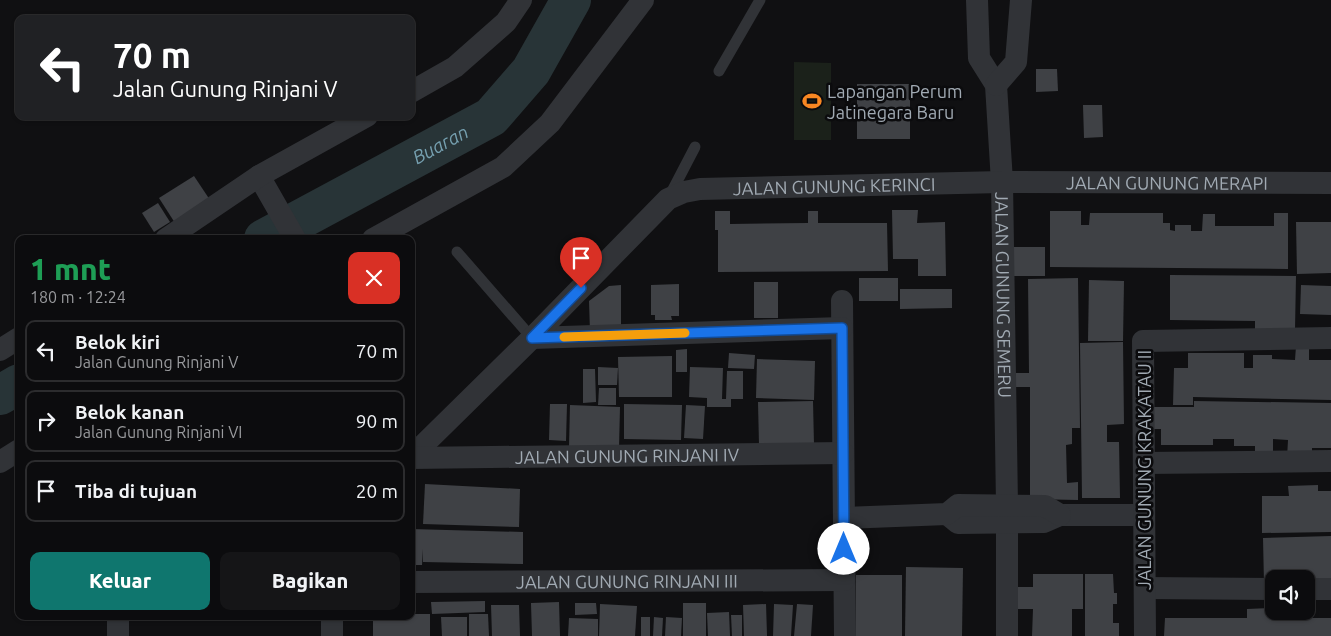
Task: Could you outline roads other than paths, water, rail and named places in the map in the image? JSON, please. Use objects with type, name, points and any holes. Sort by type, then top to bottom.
[{"type":"street","points":[[415,90],[456,67],[506,22],[521,0]]},
{"type":"street","points":[[380,235],[503,167],[550,123],[643,0]]},
{"type":"street","name":"JALAN GUNUNG SEMERU","points":[[977,0],[979,58],[996,85],[1002,182],[1007,636]]},
{"type":"street","points":[[996,85],[1016,62],[1021,0]]},
{"type":"street","points":[[173,235],[263,182],[361,120]]},
{"type":"street","points":[[263,182],[293,235]]},
{"type":"street","name":"JALAN GUNUNG MERAPI","points":[[1002,182],[1331,183]]},
{"type":"street","name":"JALAN GUNUNG KERINCI","points":[[668,199],[684,192],[700,190],[1002,182]]},
{"type":"street","points":[[415,454],[668,199]]},
{"type":"street","points":[[842,301],[845,636]]},
{"type":"street","points":[[532,338],[842,328]]},
{"type":"street","name":"JALAN GUNUNG KRAKATAU II","points":[[1145,636],[1143,341],[1331,338]]},
{"type":"street","points":[[0,350],[15,341]]},
{"type":"street","points":[[0,462],[15,453]]},
{"type":"street","name":"JALAN GUNUNG RINJANI IV","points":[[415,458],[843,453]]},
{"type":"street","points":[[1144,463],[1331,461]]},
{"type":"street","points":[[844,518],[947,514],[958,506],[1007,514],[1045,506],[1060,515],[1144,515]]},
{"type":"street","name":"JALAN GUNUNG RINJANI III","points":[[415,582],[844,580]]},
{"type":"street","points":[[1145,588],[1265,588]]},
{"type":"street","points":[[1315,589],[1331,589]]},
{"type":"street","points":[[118,620],[118,636]]},
{"type":"street","points":[[332,620],[332,636]]},
{"type":"street","points":[[346,620],[347,636]]},
{"type":"lane","points":[[719,71],[760,0]]},
{"type":"lane","points":[[668,199],[695,147]]},
{"type":"lane","points":[[457,252],[532,338]]},
{"type":"waterway","name":"Buaran","points":[[271,235],[491,117],[531,71],[571,0]]},
{"type":"waterway","name":"Buaran","points":[[0,395],[15,386]]},
{"type":"place","name":"Lapangan Perum Jatinegara Baru","points":[[812,101]]}]
